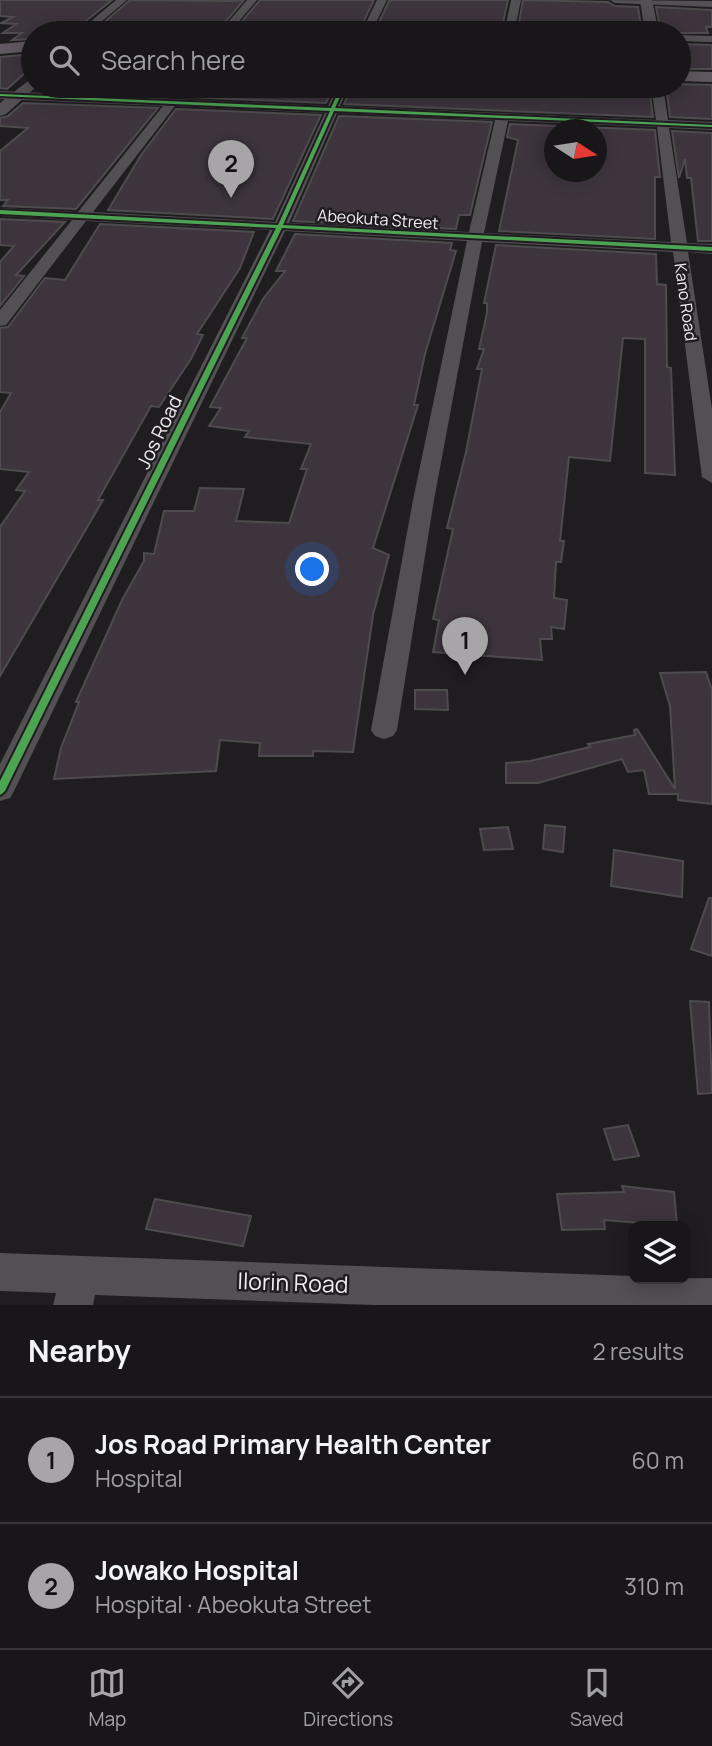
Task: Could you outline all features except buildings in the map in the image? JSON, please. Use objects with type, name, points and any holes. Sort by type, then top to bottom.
[{"type":"main road","points":[[0,49],[21,52]]},
{"type":"main road","points":[[0,55],[21,54]]},
{"type":"main road","points":[[691,78],[712,79]]},
{"type":"street","points":[[98,21],[122,0]]},
{"type":"street","points":[[234,21],[252,0]]},
{"type":"street","points":[[372,21],[382,0]]},
{"type":"street","points":[[512,21],[516,0]]},
{"type":"street","points":[[615,0],[712,4]]},
{"type":"street","points":[[646,1],[650,21]]},
{"type":"street","points":[[691,38],[712,39]]},
{"type":"street","points":[[0,111],[8,96]]},
{"type":"street","points":[[63,98],[712,126]]},
{"type":"street","name":"Jos Road","points":[[0,791],[280,226],[340,98]]},
{"type":"street","name":"Kano Road","points":[[659,98],[712,477]]},
{"type":"street","points":[[0,321],[172,102]]},
{"type":"street","points":[[384,730],[408,582],[474,239],[502,118]]},
{"type":"street","name":"Abeokuta Street","points":[[0,212],[474,239],[712,249]]},
{"type":"street","name":"Ilorin Road","points":[[0,1272],[76,1290],[712,1299]]},
{"type":"street","points":[[712,1292],[712,1299]]},
{"type":"cycle path","points":[[0,95],[21,96]]},
{"type":"cycle path","points":[[69,98],[712,126]]},
{"type":"cycle path","points":[[0,791],[280,226],[338,98]]},
{"type":"cycle path","points":[[0,212],[712,249]]},
{"type":"place","name":"Jowako Hospital","points":[[231,198]]},
{"type":"place","name":"Jos Road Primary Health Center","points":[[465,675]]}]
